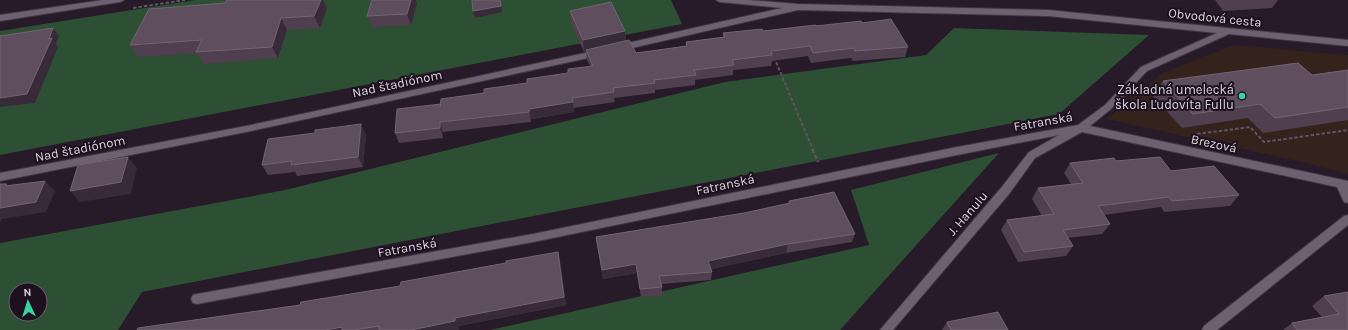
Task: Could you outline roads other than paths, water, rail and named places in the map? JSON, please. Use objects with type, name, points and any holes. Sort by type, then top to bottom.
[{"type":"street","points":[[0,18],[120,0]]},
{"type":"street","name":"Obvodová cesta","points":[[720,0],[798,7],[1048,13],[1348,43]]},
{"type":"street","name":"Nad štadiónom","points":[[0,177],[251,128],[546,65],[798,7]]},
{"type":"street","name":"Fatranská","points":[[198,299],[525,240],[957,151],[1081,128],[1108,107],[1144,69],[1228,31]]},
{"type":"street","name":"Brezová","points":[[1081,128],[1345,184],[1348,200]]},
{"type":"street","name":"J. Hanulu","points":[[886,330],[1005,191],[1032,155],[1081,128]]},
{"type":"street","points":[[1208,330],[1348,219]]},
{"type":"place","name":"Základná umelecká škola Ľudovíta Fullu","points":[[1242,96]]}]
